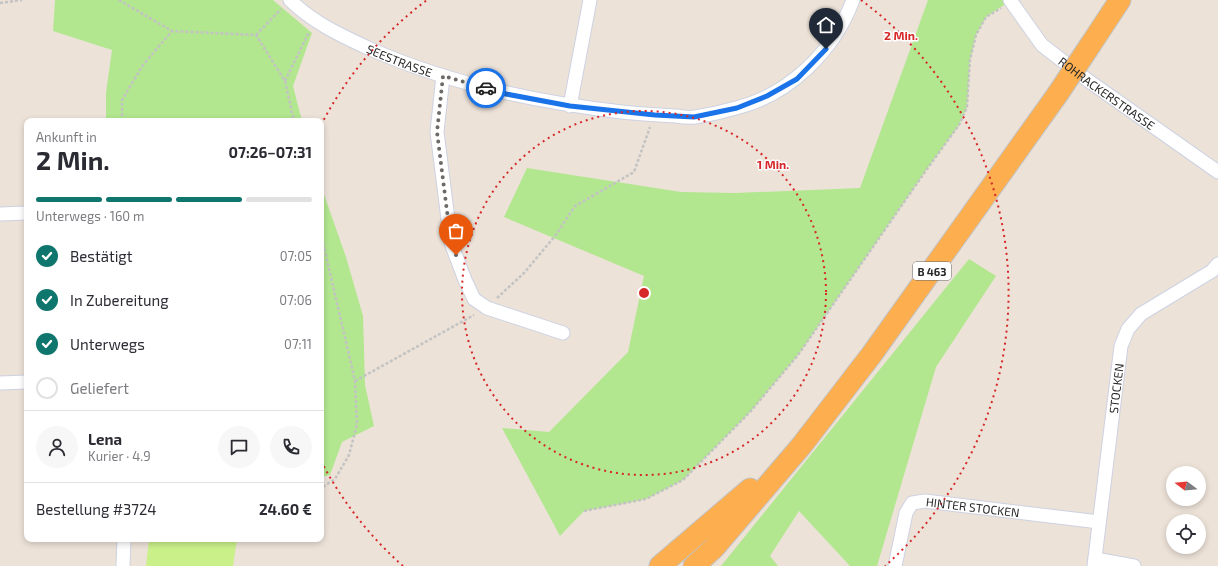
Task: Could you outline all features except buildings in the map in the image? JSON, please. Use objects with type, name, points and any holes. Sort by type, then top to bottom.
[{"type":"highway","name":"B 463","points":[[694,566],[714,548],[802,444],[872,354],[1057,95],[1120,0]]},
{"type":"highway","name":"B 463","points":[[660,566],[802,444]]},
{"type":"street","points":[[570,106],[590,0]]},
{"type":"street","name":"SEESTRASSE","points":[[287,2],[314,20],[346,38],[400,62],[506,94],[570,106],[655,115],[694,117],[737,108],[767,96],[797,79],[826,49],[849,11],[853,0]]},
{"type":"street","name":"ROHRACKERSTRASSE","points":[[1010,1],[1042,45],[1086,79],[1218,172]]},
{"type":"street","points":[[443,76],[437,132],[451,243],[465,280],[474,299],[487,308],[563,333]]},
{"type":"street","points":[[0,214],[24,213]]},
{"type":"street","name":"STOCKEN","points":[[1134,566],[1094,563],[1121,346],[1128,329],[1141,314],[1212,271],[1218,264]]},
{"type":"street","points":[[0,383],[24,382]]},
{"type":"street","name":"HINTER STOCKEN","points":[[894,566],[906,513],[912,503],[925,501],[1099,522]]},
{"type":"street","points":[[123,566],[124,542]]},
{"type":"path","points":[[0,3],[22,0]]},
{"type":"path","points":[[119,0],[172,31],[256,35],[287,2]]},
{"type":"path","points":[[584,511],[646,499],[683,480],[750,412],[793,361],[959,125],[967,107],[970,60],[976,35],[986,17],[1010,1]]},
{"type":"path","points":[[285,81],[314,20]]},
{"type":"path","points":[[122,118],[122,100],[143,65],[172,31]]},
{"type":"path","points":[[256,35],[285,81],[293,118]]},
{"type":"path","points":[[355,381],[487,308],[529,267],[555,236],[575,206],[634,172],[655,115]]},
{"type":"path","points":[[324,247],[355,381],[357,424],[349,455],[335,478],[324,486]]},
{"type":"green space","points":[[55,0],[273,0],[312,33],[293,86],[301,118],[106,118],[106,93],[112,50],[53,31]]},
{"type":"green space","points":[[928,0],[1010,0],[986,17],[976,35],[970,60],[967,107],[959,125],[798,355],[750,412],[683,480],[646,499],[584,511],[560,536],[502,428],[549,432],[628,352],[644,276],[504,217],[527,168],[681,192],[735,193],[860,188]]},
{"type":"green space","points":[[324,195],[346,257],[363,316],[365,385],[374,426],[342,442],[330,475],[324,476]]},
{"type":"green space","points":[[969,259],[996,276],[936,367],[877,566],[850,566],[799,511],[770,556],[778,566],[721,566]]},
{"type":"green space","points":[[149,542],[237,542],[233,566],[146,566]]},
{"type":"way so far","points":[[456,255],[451,243],[437,132],[443,76],[486,88]]},
{"type":"route","points":[[486,88],[506,94],[570,106],[655,115],[694,117],[737,108],[767,96],[797,79],[826,49]]}]
